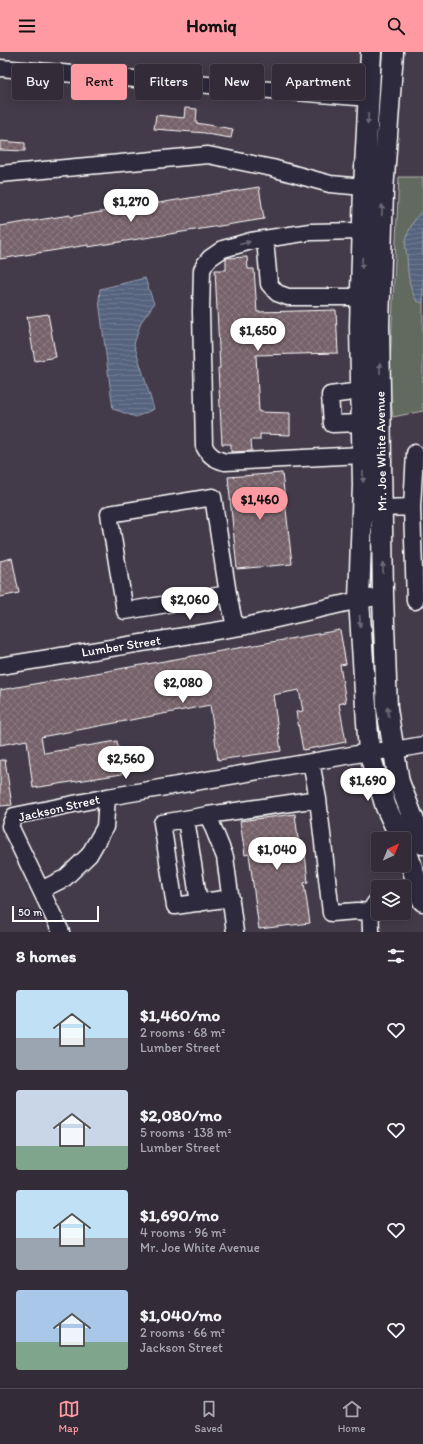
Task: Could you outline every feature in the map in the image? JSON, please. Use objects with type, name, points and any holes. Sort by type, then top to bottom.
[{"type":"main road","name":"Mr. Joe White Avenue","points":[[371,52],[364,187],[361,297],[363,485],[359,600],[369,752],[386,807],[398,832]]},
{"type":"main road","name":"Mr. Joe White Avenue","points":[[393,52],[383,191],[379,312],[387,709],[399,782],[423,844]]},
{"type":"main road","points":[[411,866],[418,896]]},
{"type":"street","points":[[0,68],[369,98]]},
{"type":"street","points":[[0,174],[208,155],[272,168],[330,184],[364,187]]},
{"type":"street","points":[[362,455],[225,462],[216,460],[207,451],[204,446],[202,270],[210,258],[223,249],[250,242],[310,232],[363,231]]},
{"type":"street","points":[[265,239],[269,284],[277,293],[288,297],[361,297]]},
{"type":"street","points":[[361,391],[330,395],[332,424],[362,423]]},
{"type":"street","points":[[415,453],[412,507],[415,601]]},
{"type":"street","points":[[228,594],[126,611],[109,514],[213,497],[228,594],[235,627]]},
{"type":"street","points":[[382,508],[412,507]]},
{"type":"street","name":"Lumber Street","points":[[0,666],[235,627],[384,596]]},
{"type":"street","name":"Jackson Street","points":[[61,932],[10,826],[14,816],[107,797],[369,752],[394,750],[423,745]]},
{"type":"street","points":[[311,762],[318,799],[331,913],[357,911],[371,907]]},
{"type":"street","points":[[41,890],[66,878],[89,855],[105,827],[107,797]]},
{"type":"street","points":[[231,898],[175,906],[162,823],[318,799]]},
{"type":"street","points":[[208,815],[225,857],[235,932]]},
{"type":"street","points":[[186,819],[199,903]]},
{"type":"street","points":[[371,932],[372,920]]},
{"type":"green space","points":[[399,177],[423,177],[423,411],[393,417],[389,385]]},
{"type":"water","points":[[423,211],[423,303],[417,301],[410,285],[406,240],[412,224],[417,216]]},
{"type":"water","points":[[145,278],[154,304],[141,322],[134,344],[154,409],[136,417],[113,409],[99,301],[100,289]]},
{"type":"building","points":[[185,108],[197,109],[196,123],[233,129],[231,138],[206,133],[154,129],[156,115],[184,118]]},
{"type":"building","points":[[0,141],[25,143],[25,151],[0,150]]},
{"type":"building","points":[[259,187],[264,219],[88,247],[88,245],[0,259],[0,226],[70,215],[70,217]]},
{"type":"building","points":[[247,257],[248,269],[254,269],[257,312],[336,310],[338,353],[256,355],[259,412],[290,413],[290,435],[260,434],[260,440],[251,440],[252,451],[231,452],[231,444],[222,444],[215,270],[226,270],[226,258]]},
{"type":"building","points":[[48,314],[56,357],[35,361],[27,317]]},
{"type":"building","points":[[282,473],[292,564],[237,569],[228,477]]},
{"type":"building","points":[[12,558],[19,593],[0,597],[0,561]]},
{"type":"building","points":[[340,630],[346,664],[340,665],[346,702],[339,704],[346,742],[303,750],[296,712],[303,711],[299,690],[273,695],[281,751],[218,760],[210,705],[41,737],[44,753],[117,741],[122,774],[33,788],[27,740],[0,745],[0,690]]},
{"type":"building","points":[[0,760],[5,760],[12,805],[0,806]]},
{"type":"building","points":[[295,814],[300,854],[305,853],[308,882],[304,883],[310,923],[259,929],[249,854],[245,855],[240,821]]}]
